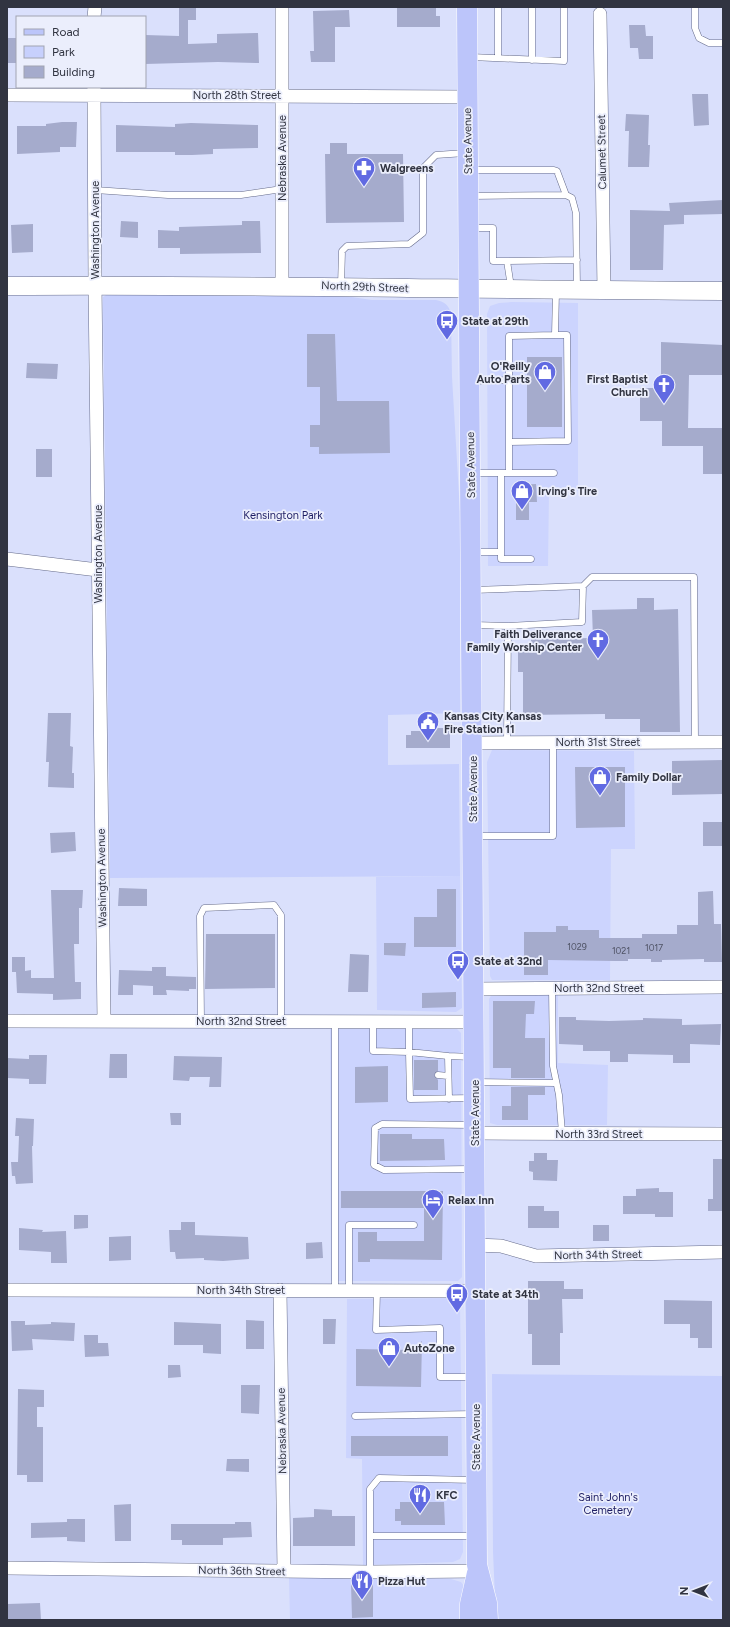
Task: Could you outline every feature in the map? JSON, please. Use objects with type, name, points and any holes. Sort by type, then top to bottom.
[{"type":"main road","name":"State Avenue","points":[[467,7],[474,836],[476,1480],[478,1571],[487,1603],[488,1620]]},
{"type":"main road","name":"State Avenue","points":[[470,1620],[470,1604],[478,1571]]},
{"type":"street","name":"Nebraska Avenue","points":[[282,7],[282,286]]},
{"type":"street","name":"Calumet Street","points":[[600,10],[604,290]]},
{"type":"street","name":"North 28th Street","points":[[7,95],[94,91],[467,97]]},
{"type":"street","name":"Washington Avenue","points":[[94,91],[104,1021]]},
{"type":"street","name":"North 29th Street","points":[[7,286],[341,286],[469,290],[723,291]]},
{"type":"street","points":[[7,559],[98,570]]},
{"type":"street","name":"North 31st Street","points":[[473,743],[723,742]]},
{"type":"street","name":"North 32nd Street","points":[[474,989],[723,987]]},
{"type":"street","name":"North 32nd Street","points":[[7,1021],[475,1022]]},
{"type":"street","name":"North 33rd Street","points":[[475,1129],[562,1134],[723,1134]]},
{"type":"street","name":"North 34th Street","points":[[475,1245],[500,1246],[536,1256],[723,1252]]},
{"type":"street","name":"North 34th Street","points":[[7,1290],[476,1291]]},
{"type":"street","name":"Nebraska Avenue","points":[[280,1290],[284,1572]]},
{"type":"street","name":"North 36th Street","points":[[7,1568],[284,1572],[478,1571]]},
{"type":"lane","points":[[498,7],[498,58]]},
{"type":"lane","points":[[532,7],[532,60]]},
{"type":"lane","points":[[467,57],[564,61],[564,7]]},
{"type":"lane","points":[[694,7],[695,28],[699,38],[709,43],[723,43]]},
{"type":"lane","points":[[341,286],[342,251],[347,246],[409,244],[422,233],[423,168],[436,155],[468,161],[554,170],[557,171],[566,196]]},
{"type":"lane","points":[[95,190],[168,195],[241,195],[282,189]]},
{"type":"lane","points":[[468,196],[566,196],[572,198],[576,213],[577,290]]},
{"type":"lane","points":[[468,228],[493,228],[493,261],[577,260]]},
{"type":"lane","points":[[508,261],[512,290]]},
{"type":"lane","points":[[555,336],[556,290]]},
{"type":"lane","points":[[509,442],[568,441],[567,335],[509,336],[509,380],[509,442],[509,473]]},
{"type":"lane","points":[[470,381],[509,380]]},
{"type":"lane","points":[[471,473],[554,473]]},
{"type":"lane","points":[[501,473],[501,559],[531,559]]},
{"type":"lane","points":[[471,552],[500,552]]},
{"type":"lane","points":[[472,590],[583,586],[592,578],[694,577],[696,742]]},
{"type":"lane","points":[[472,625],[508,626],[582,622],[583,586]]},
{"type":"lane","points":[[507,743],[508,626]]},
{"type":"lane","points":[[474,836],[553,836],[553,743]]},
{"type":"lane","points":[[201,1021],[200,916],[204,908],[274,905],[281,915],[281,1021]]},
{"type":"lane","points":[[552,988],[553,1066],[562,1134]]},
{"type":"lane","points":[[334,1021],[335,1290]]},
{"type":"lane","points":[[373,1022],[373,1051],[475,1057]]},
{"type":"lane","points":[[409,1022],[409,1052],[412,1075],[410,1099],[449,1098],[475,1090],[556,1083]]},
{"type":"lane","points":[[448,1056],[449,1098]]},
{"type":"lane","points":[[438,1075],[448,1076]]},
{"type":"lane","points":[[475,1129],[382,1124],[375,1128],[374,1164],[384,1170],[475,1169]]},
{"type":"lane","points":[[349,1291],[349,1225],[414,1225]]},
{"type":"lane","points":[[377,1291],[376,1330],[440,1328],[440,1377],[476,1377]]},
{"type":"lane","points":[[355,1416],[476,1414]]},
{"type":"lane","points":[[370,1572],[370,1489],[379,1478],[476,1480]]},
{"type":"lane","points":[[371,1536],[477,1536]]},
{"type":"shaded area","points":[[499,303],[578,303],[578,491],[549,492],[548,566],[488,566],[487,314],[490,306]]},
{"type":"shaded area","points":[[492,750],[634,751],[635,849],[611,849],[610,980],[492,980],[490,976],[487,762]]},
{"type":"shaded area","points":[[460,876],[462,1008],[456,1012],[377,1010],[376,877]]},
{"type":"shaded area","points":[[492,994],[558,995],[558,1063],[608,1065],[607,1125],[497,1125],[490,1123],[489,999]]},
{"type":"shaded area","points":[[330,1029],[457,1029],[461,1033],[462,1277],[458,1281],[331,1281]]},
{"type":"shaded area","points":[[456,1298],[460,1301],[463,1552],[460,1559],[453,1562],[363,1565],[362,1459],[346,1458],[347,1299]]},
{"type":"shaded area","points":[[289,1577],[451,1579],[461,1582],[465,1587],[465,1620],[290,1620]]},
{"type":"green space","name":"Kensington Park","points":[[108,294],[331,294],[372,300],[436,300],[448,306],[451,314],[452,377],[460,512],[460,713],[388,715],[388,765],[459,764],[460,876],[110,878],[103,304],[103,297]]},
{"type":"green space","name":"Saint John's Cemetery","points":[[492,1374],[723,1376],[723,1620],[496,1620],[493,1552]]},
{"type":"building","points":[[179,7],[196,7],[196,20],[188,20],[188,44],[217,43],[217,34],[258,33],[259,63],[218,62],[146,64],[146,35],[179,36]]},
{"type":"building","points":[[397,7],[436,7],[436,16],[440,16],[440,27],[397,27]]},
{"type":"building","points":[[349,10],[350,27],[335,27],[335,62],[311,62],[310,51],[314,51],[313,11]]},
{"type":"building","points":[[629,25],[645,25],[646,36],[653,36],[653,59],[639,59],[638,48],[630,48]]},
{"type":"building","points":[[7,38],[16,38],[16,63],[7,63]]},
{"type":"building","points":[[692,94],[708,94],[709,125],[694,126]]},
{"type":"building","points":[[626,114],[649,115],[649,167],[628,167],[629,131],[625,131]]},
{"type":"building","points":[[77,122],[76,147],[60,147],[60,152],[17,154],[17,126],[46,126],[46,124]]},
{"type":"building","points":[[175,124],[258,125],[258,148],[213,149],[213,154],[192,155],[175,155],[175,152],[116,152],[116,125],[175,127]]},
{"type":"building","name":"Walgreens","points":[[330,143],[347,143],[347,154],[403,154],[404,222],[326,223],[325,154],[330,154]]},
{"type":"building","points":[[723,200],[723,214],[684,215],[684,224],[664,225],[663,270],[630,270],[630,210],[670,211],[669,203]]},
{"type":"building","points":[[121,221],[138,222],[138,238],[120,237]]},
{"type":"building","points":[[242,221],[260,221],[261,253],[180,254],[180,248],[158,248],[158,230],[179,231],[179,227],[242,225]]},
{"type":"building","points":[[33,224],[33,252],[12,253],[11,225]]},
{"type":"building","points":[[307,334],[335,334],[337,401],[389,401],[390,453],[319,454],[319,447],[310,447],[310,425],[320,425],[320,387],[307,387]]},
{"type":"building","name":"First Baptist Church","points":[[661,342],[723,345],[723,375],[689,375],[688,428],[723,428],[723,474],[703,474],[703,446],[662,446],[662,421],[640,421],[640,388],[661,388]]},
{"type":"building","name":"O'Reilly Auto Parts","points":[[527,357],[562,357],[562,427],[527,427]]},
{"type":"building","points":[[27,363],[58,364],[57,379],[26,378]]},
{"type":"building","points":[[36,449],[52,449],[52,477],[36,477]]},
{"type":"building","name":"Irving's Tire","points":[[536,484],[537,502],[529,502],[529,520],[516,520],[516,485]]},
{"type":"building","name":"Faith Deliverance Family Worship Center","points":[[637,598],[654,598],[654,610],[678,609],[680,732],[640,732],[640,719],[605,719],[605,714],[523,715],[523,672],[518,672],[518,648],[531,648],[531,639],[593,638],[592,610],[637,609]]},
{"type":"building","points":[[48,713],[71,713],[70,746],[73,747],[72,773],[74,773],[74,788],[48,787],[49,762],[46,762]]},
{"type":"building","name":"Kansas City Kansas Fire Station 11","points":[[432,728],[450,728],[450,748],[406,748],[406,735],[411,735],[411,731],[432,731]]},
{"type":"building","points":[[723,760],[723,794],[672,795],[672,761]]},
{"type":"building","name":"Family Dollar","points":[[575,767],[625,767],[625,827],[576,828]]},
{"type":"building","points":[[703,822],[723,822],[723,846],[703,846]]},
{"type":"building","points":[[75,832],[76,851],[51,853],[50,833]]},
{"type":"building","points":[[119,888],[147,889],[147,906],[118,906]]},
{"type":"building","points":[[437,889],[456,889],[456,947],[414,947],[414,917],[437,917]]},
{"type":"building","points":[[51,890],[83,890],[82,908],[79,908],[79,944],[74,944],[75,982],[81,982],[81,999],[53,1000],[53,994],[17,993],[16,972],[12,972],[12,957],[25,957],[25,971],[31,970],[31,978],[54,978]]},
{"type":"building","points":[[713,891],[714,924],[721,924],[722,962],[704,962],[704,959],[662,960],[662,962],[651,962],[651,959],[628,959],[628,961],[548,960],[548,975],[524,975],[524,932],[556,932],[556,926],[568,926],[568,930],[599,930],[599,938],[642,938],[642,934],[677,934],[677,925],[698,925],[698,892]]},
{"type":"building","points":[[206,934],[275,934],[275,988],[205,989]]},
{"type":"building","points":[[384,943],[406,943],[405,956],[384,955]]},
{"type":"building","points":[[350,954],[369,955],[368,992],[348,992]]},
{"type":"building","points":[[152,967],[166,967],[166,976],[196,977],[196,989],[189,989],[189,991],[166,990],[167,995],[153,995],[153,986],[133,985],[133,995],[118,995],[119,970],[152,971]]},
{"type":"building","points":[[456,992],[456,1007],[422,1008],[422,993]]},
{"type":"building","points":[[493,1001],[535,1001],[534,1014],[526,1014],[525,1038],[545,1038],[545,1078],[511,1078],[511,1068],[493,1068]]},
{"type":"building","points":[[559,1017],[576,1017],[576,1020],[609,1021],[643,1020],[643,1018],[682,1019],[682,1025],[721,1024],[720,1045],[690,1044],[690,1063],[673,1063],[673,1055],[628,1054],[628,1062],[610,1062],[610,1051],[583,1051],[583,1045],[559,1044]]},
{"type":"building","points":[[110,1054],[127,1054],[127,1078],[109,1078]]},
{"type":"building","points":[[29,1055],[47,1055],[46,1084],[29,1084],[29,1079],[7,1078],[7,1058],[29,1059]]},
{"type":"building","points":[[174,1056],[222,1057],[221,1087],[209,1087],[210,1077],[190,1077],[189,1081],[173,1080]]},
{"type":"building","points":[[414,1060],[438,1060],[438,1071],[434,1075],[438,1080],[438,1090],[414,1090]]},
{"type":"building","points":[[388,1066],[388,1102],[355,1103],[355,1067]]},
{"type":"building","points":[[511,1087],[545,1087],[545,1095],[528,1095],[528,1120],[502,1120],[502,1106],[511,1106]]},
{"type":"building","points":[[170,1113],[181,1113],[181,1125],[171,1125]]},
{"type":"building","points":[[16,1118],[34,1119],[32,1146],[33,1183],[16,1184],[15,1176],[12,1176],[11,1162],[18,1162],[19,1136],[15,1136]]},
{"type":"building","points":[[380,1134],[412,1134],[412,1139],[444,1139],[445,1160],[380,1161]]},
{"type":"building","points":[[534,1153],[547,1153],[547,1160],[558,1160],[557,1181],[533,1180],[533,1172],[529,1171],[529,1161],[534,1161]]},
{"type":"building","points":[[713,1159],[723,1159],[723,1211],[708,1211],[708,1199],[713,1199]]},
{"type":"building","points":[[659,1188],[659,1192],[673,1192],[673,1217],[655,1217],[655,1214],[623,1214],[623,1196],[636,1196],[636,1189]]},
{"type":"building","name":"Relax Inn","points":[[341,1191],[443,1191],[442,1260],[370,1259],[370,1262],[358,1262],[358,1232],[377,1232],[377,1241],[424,1241],[424,1208],[341,1208]]},
{"type":"building","points":[[528,1206],[544,1206],[544,1211],[559,1211],[559,1228],[528,1228]]},
{"type":"building","points":[[74,1215],[88,1215],[88,1228],[74,1229]]},
{"type":"building","points":[[181,1222],[195,1222],[195,1235],[248,1237],[249,1259],[223,1261],[204,1260],[204,1258],[176,1259],[175,1252],[170,1252],[169,1230],[181,1230]]},
{"type":"building","points":[[593,1225],[609,1225],[609,1241],[593,1241]]},
{"type":"building","points":[[19,1228],[43,1230],[42,1232],[66,1231],[67,1263],[51,1263],[51,1252],[19,1250]]},
{"type":"building","points":[[131,1236],[131,1260],[109,1261],[109,1237]]},
{"type":"building","points":[[322,1242],[323,1258],[306,1259],[306,1243]]},
{"type":"building","points":[[528,1281],[564,1281],[564,1289],[583,1289],[583,1299],[562,1299],[563,1333],[560,1333],[560,1365],[532,1365],[532,1334],[528,1334]]},
{"type":"building","points":[[664,1300],[712,1301],[712,1348],[698,1348],[698,1338],[690,1338],[690,1324],[664,1324]]},
{"type":"building","points":[[323,1319],[336,1319],[335,1344],[323,1344]]},
{"type":"building","points":[[246,1320],[264,1321],[264,1349],[246,1349]]},
{"type":"building","points":[[11,1321],[25,1321],[25,1325],[51,1324],[51,1322],[75,1323],[74,1341],[32,1339],[33,1350],[12,1351]]},
{"type":"building","points":[[174,1322],[221,1324],[221,1354],[203,1353],[203,1345],[174,1345]]},
{"type":"building","points":[[84,1335],[98,1335],[98,1343],[108,1343],[109,1356],[85,1357]]},
{"type":"building","name":"AutoZone","points":[[422,1341],[421,1387],[356,1386],[356,1349],[411,1350]]},
{"type":"building","points":[[168,1365],[180,1365],[181,1377],[168,1378]]},
{"type":"building","points":[[241,1385],[260,1385],[259,1414],[241,1413]]},
{"type":"building","points":[[18,1389],[44,1390],[44,1407],[37,1407],[37,1427],[43,1427],[43,1482],[27,1482],[27,1475],[17,1475]]},
{"type":"building","points":[[351,1436],[448,1436],[448,1456],[351,1456]]},
{"type":"building","points":[[227,1459],[249,1459],[249,1472],[226,1471]]},
{"type":"building","name":"KFC","points":[[400,1502],[444,1502],[445,1525],[401,1525],[401,1521],[395,1521],[395,1509],[400,1509]]},
{"type":"building","points":[[131,1504],[131,1541],[115,1541],[114,1505]]},
{"type":"building","points":[[314,1509],[332,1510],[332,1516],[355,1516],[355,1546],[293,1546],[293,1518],[314,1517]]},
{"type":"building","points":[[67,1519],[85,1519],[85,1542],[67,1541],[67,1537],[31,1538],[31,1523],[67,1522]]},
{"type":"building","points":[[235,1522],[251,1522],[252,1537],[223,1538],[223,1545],[182,1545],[182,1540],[171,1540],[171,1524],[235,1524]]},
{"type":"building","name":"Pizza Hut","points":[[373,1583],[373,1617],[352,1618],[351,1584]]},
{"type":"building","points":[[40,1603],[41,1620],[7,1620],[7,1604]]},
{"type":"place","name":"Walgreens","points":[[364,188]]},
{"type":"place","name":"State at 29th","points":[[447,340]]},
{"type":"place","name":"O'Reilly Auto Parts","points":[[545,392]]},
{"type":"place","name":"First Baptist Church","points":[[664,404]]},
{"type":"place","name":"Irving's Tire","points":[[522,510]]},
{"type":"place","name":"Faith Deliverance Family Worship Center","points":[[598,660]]},
{"type":"place","name":"Kansas City Kansas Fire Station 11","points":[[428,742]]},
{"type":"place","name":"Family Dollar","points":[[600,796]]},
{"type":"place","name":"State at 32nd","points":[[458,980]]},
{"type":"place","name":"Relax Inn","points":[[433,1220]]},
{"type":"place","name":"State at 34th","points":[[457,1314]]},
{"type":"place","name":"AutoZone","points":[[389,1368]]},
{"type":"place","name":"KFC","points":[[420,1514]]},
{"type":"place","name":"Pizza Hut","points":[[362,1600]]}]
